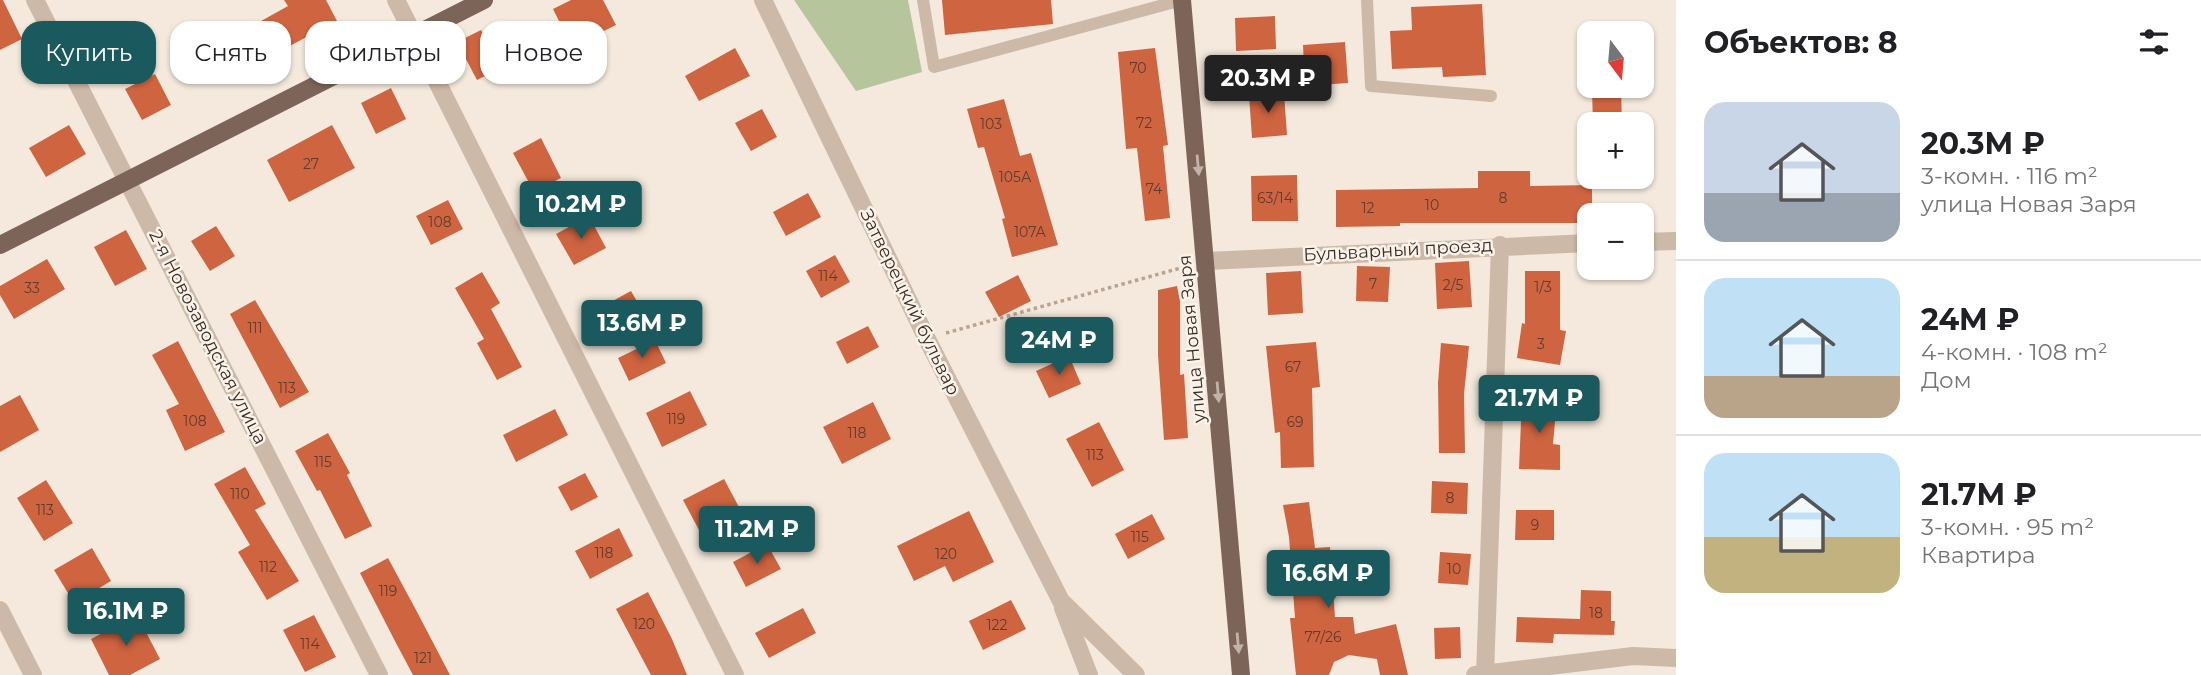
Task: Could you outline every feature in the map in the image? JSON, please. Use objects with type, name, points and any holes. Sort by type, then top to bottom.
[{"type":"main road","points":[[442,21],[484,0]]},
{"type":"main road","name":"улица Новая Заря","points":[[1182,0],[1207,261],[1241,675]]},
{"type":"main road","points":[[0,245],[317,84]]},
{"type":"street","name":"2-я Новозаводская улица","points":[[35,0],[379,675]]},
{"type":"street","points":[[396,0],[407,21]]},
{"type":"street","name":"Затверецкий бульвар","points":[[763,0],[927,339],[1061,601],[1089,675]]},
{"type":"street","points":[[439,84],[735,675]]},
{"type":"street","points":[[1654,242],[1676,241]]},
{"type":"street","name":"Бульварный проезд","points":[[1207,261],[1577,243]]},
{"type":"street","points":[[1500,245],[1482,674],[1633,656],[1676,658]]},
{"type":"street","name":"Затверецкий бульвар","points":[[1061,601],[1136,675]]},
{"type":"street","points":[[0,610],[33,675]]},
{"type":"lane","points":[[923,0],[934,67],[1127,7],[1182,0]]},
{"type":"lane","points":[[1367,0],[1370,86],[1491,96]]},
{"type":"path","points":[[927,339],[1207,261]]},
{"type":"green space","points":[[794,0],[908,0],[922,72],[856,91]]},
{"type":"building","points":[[0,0],[3,0],[21,40],[0,50]]},
{"type":"building","points":[[284,0],[326,0],[337,21],[305,21],[305,38],[291,45],[291,21],[261,21],[288,6]]},
{"type":"building","points":[[571,0],[603,0],[616,25],[607,30],[607,21],[559,21],[553,9]]},
{"type":"building","points":[[942,0],[1051,0],[1053,24],[945,35]]},
{"type":"building","points":[[1482,4],[1486,75],[1443,77],[1442,67],[1392,69],[1390,31],[1412,30],[1411,7]]},
{"type":"building","points":[[1275,16],[1276,49],[1236,51],[1235,18]]},
{"type":"building","points":[[480,30],[480,78],[477,80],[466,59],[466,38]]},
{"type":"building","points":[[1345,42],[1348,83],[1305,86],[1303,45]]},
{"type":"building","points":[[735,48],[750,76],[699,101],[685,76]]},
{"type":"building","points":[[1155,48],[1168,145],[1163,146],[1170,218],[1145,221],[1137,148],[1126,149],[1118,52]]},
{"type":"building","points":[[156,76],[171,105],[142,120],[125,89],[135,84],[156,84]]},
{"type":"building","points":[[391,88],[406,119],[376,134],[361,103]]},
{"type":"building","points":[[1284,93],[1287,135],[1252,138],[1249,95]]},
{"type":"building","points":[[1592,98],[1621,98],[1622,112],[1593,112]]},
{"type":"building","points":[[1004,99],[1020,156],[1031,153],[1058,245],[1012,257],[1002,219],[1005,218],[984,147],[978,148],[967,109]]},
{"type":"building","points":[[762,109],[777,137],[751,151],[735,123]]},
{"type":"building","points":[[69,125],[86,154],[46,177],[29,148]]},
{"type":"building","points":[[332,125],[355,168],[289,202],[267,160]]},
{"type":"building","points":[[541,138],[561,178],[534,192],[513,153]]},
{"type":"building","points":[[1478,171],[1530,171],[1530,186],[1577,185],[1577,189],[1592,189],[1592,203],[1577,203],[1577,223],[1400,223],[1400,226],[1336,227],[1336,190],[1478,188]]},
{"type":"building","points":[[1297,175],[1298,221],[1252,221],[1251,176]]},
{"type":"building","points":[[808,193],[821,217],[786,236],[773,212]]},
{"type":"building","points":[[448,200],[463,229],[431,245],[416,216]]},
{"type":"building","points":[[589,216],[606,248],[574,265],[556,234]]},
{"type":"building","points":[[216,226],[235,256],[210,271],[191,241]]},
{"type":"building","points":[[126,230],[147,269],[115,286],[94,247]]},
{"type":"building","points":[[835,255],[850,282],[821,298],[806,271]]},
{"type":"building","points":[[47,259],[65,289],[14,319],[0,295],[0,286]]},
{"type":"building","points":[[1469,261],[1472,307],[1437,309],[1435,263]]},
{"type":"building","points":[[1357,266],[1390,267],[1388,302],[1356,301]]},
{"type":"building","points":[[1301,271],[1303,313],[1268,315],[1266,273]]},
{"type":"building","points":[[1525,271],[1560,271],[1560,330],[1566,331],[1560,365],[1517,358],[1522,323],[1525,324]]},
{"type":"building","points":[[482,272],[500,303],[491,309],[522,367],[497,380],[477,343],[484,339],[455,288]]},
{"type":"building","points":[[1018,275],[1031,301],[999,317],[985,292]]},
{"type":"building","points":[[1177,286],[1180,301],[1180,375],[1184,374],[1188,438],[1164,440],[1158,355],[1158,290]]},
{"type":"building","points":[[631,291],[642,310],[607,329],[596,310]]},
{"type":"building","points":[[255,300],[309,392],[280,408],[230,314]]},
{"type":"building","points":[[868,326],[879,347],[847,364],[836,342]]},
{"type":"building","points":[[655,340],[666,363],[629,381],[618,358]]},
{"type":"building","points":[[178,341],[225,432],[185,451],[166,410],[179,404],[152,355]]},
{"type":"building","points":[[1316,342],[1320,387],[1312,388],[1314,467],[1281,468],[1280,432],[1275,433],[1266,346]]},
{"type":"building","points":[[1441,343],[1469,346],[1464,394],[1465,453],[1439,453],[1438,383]]},
{"type":"building","points":[[1069,356],[1081,384],[1049,398],[1036,371]]},
{"type":"building","points":[[690,391],[707,425],[662,447],[646,413]]},
{"type":"building","points":[[20,395],[39,430],[0,452],[0,406]]},
{"type":"building","points":[[1522,397],[1557,399],[1553,444],[1560,445],[1560,470],[1519,469]]},
{"type":"building","points":[[873,402],[891,439],[842,464],[823,427]]},
{"type":"building","points":[[555,409],[568,435],[516,462],[503,435]]},
{"type":"building","points":[[1099,422],[1124,470],[1092,487],[1066,439]]},
{"type":"building","points":[[328,433],[350,473],[347,475],[372,526],[345,539],[320,490],[317,491],[295,451]]},
{"type":"building","points":[[245,467],[266,504],[255,510],[299,581],[267,600],[238,552],[250,545],[214,484]]},
{"type":"building","points":[[585,473],[598,497],[571,511],[558,487]]},
{"type":"building","points":[[724,479],[740,509],[699,530],[683,500]]},
{"type":"building","points":[[46,480],[73,523],[44,541],[17,498]]},
{"type":"building","points":[[1432,481],[1468,483],[1467,514],[1431,513]]},
{"type":"building","points":[[1309,502],[1315,548],[1330,547],[1335,617],[1353,617],[1355,634],[1396,624],[1408,675],[1380,675],[1377,659],[1349,655],[1334,662],[1329,675],[1296,675],[1290,618],[1295,618],[1289,537],[1283,505]]},
{"type":"building","points":[[1516,510],[1554,510],[1554,540],[1515,540]]},
{"type":"building","points":[[969,511],[994,562],[953,582],[945,566],[914,581],[897,546]]},
{"type":"building","points":[[1152,514],[1165,539],[1128,559],[1115,534]]},
{"type":"building","points":[[619,528],[633,556],[590,579],[575,551]]},
{"type":"building","points":[[767,544],[781,569],[746,587],[733,562]]},
{"type":"building","points":[[92,548],[111,581],[74,603],[54,570]]},
{"type":"building","points":[[1440,552],[1471,554],[1468,585],[1438,583]]},
{"type":"building","points":[[388,558],[450,675],[413,675],[396,643],[360,573]]},
{"type":"building","points":[[1581,590],[1611,591],[1614,635],[1554,634],[1553,643],[1516,642],[1517,617],[1580,619]]},
{"type":"building","points":[[648,592],[687,675],[651,675],[616,609]]},
{"type":"building","points":[[1011,600],[1026,629],[983,650],[969,621]]},
{"type":"building","points":[[803,608],[816,633],[769,658],[755,633]]},
{"type":"building","points":[[137,615],[160,659],[130,675],[109,675],[91,639]]},
{"type":"building","points":[[314,615],[336,657],[305,672],[283,630]]},
{"type":"building","points":[[1460,627],[1461,658],[1435,659],[1434,628]]}]
